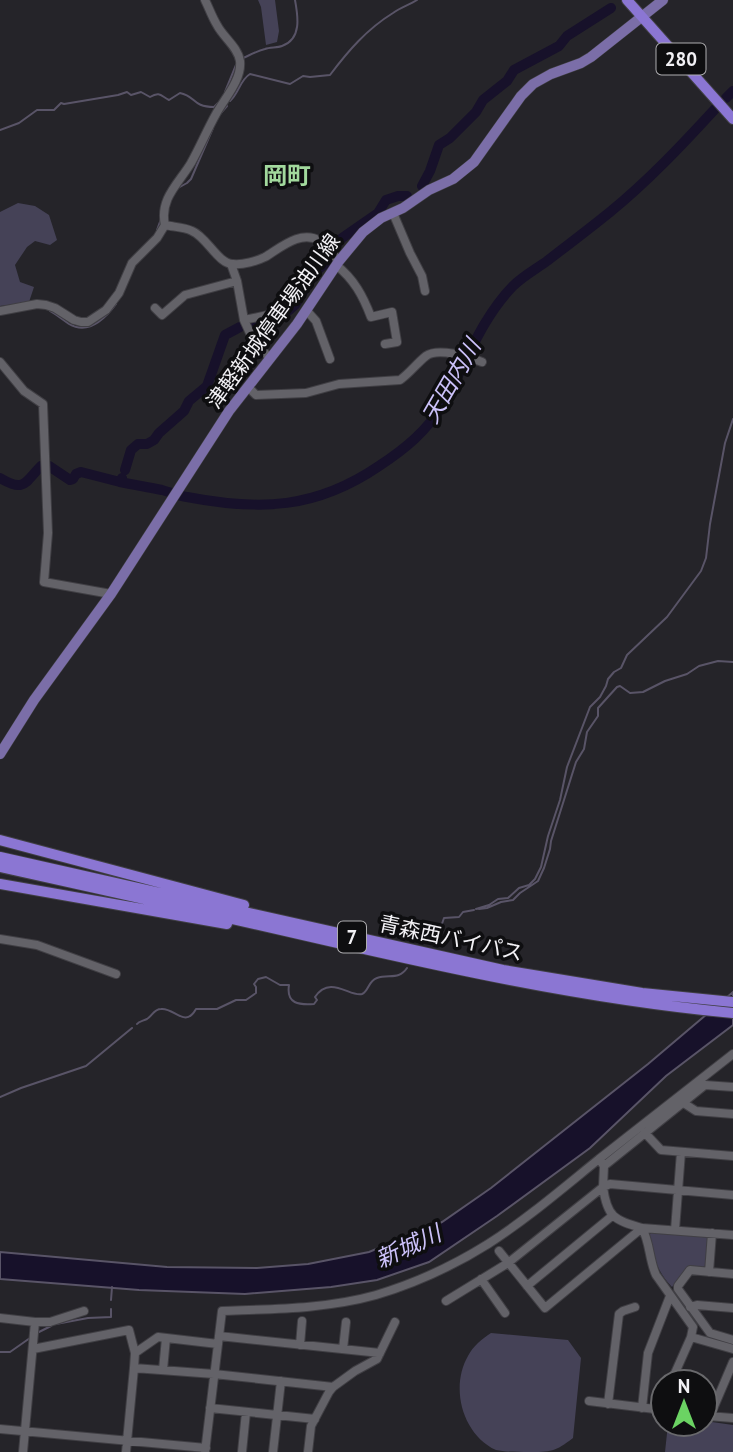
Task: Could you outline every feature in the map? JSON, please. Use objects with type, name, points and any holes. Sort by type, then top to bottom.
[{"type":"highway","name":"280","points":[[627,0],[733,119]]},
{"type":"highway","points":[[0,840],[285,915],[352,937]]},
{"type":"highway","name":"青森西バイパス","points":[[0,857],[503,970],[634,992],[733,1002]]},
{"type":"highway","name":"青森西バイパス","points":[[0,867],[501,979],[588,995],[733,1013]]},
{"type":"highway","points":[[0,884],[327,940]]},
{"type":"main road","name":"津軽新城停車場油川線","points":[[0,754],[34,700],[111,594],[229,411],[307,311],[334,257],[381,218],[453,178],[474,162],[521,96],[533,84],[591,57],[663,0]]},
{"type":"street","points":[[0,311],[46,304],[81,323],[88,322],[106,310],[119,293],[132,263],[157,238],[165,225],[163,215],[173,187],[191,164],[216,113],[230,95],[238,73],[240,63],[236,51],[217,26],[205,0]]},
{"type":"street","points":[[393,213],[422,276],[425,291]]},
{"type":"street","points":[[165,225],[191,230],[204,239],[223,261],[232,264],[264,257],[291,240],[319,240],[349,275],[365,301],[371,317],[392,312],[397,342],[385,344]]},
{"type":"street","points":[[232,264],[245,323],[254,342],[270,358]]},
{"type":"street","points":[[155,308],[162,315],[185,295],[237,281]]},
{"type":"street","points":[[245,323],[285,309],[299,290]]},
{"type":"street","points":[[307,311],[316,321],[330,359]]},
{"type":"street","points":[[248,387],[256,395],[306,393],[339,384],[400,380],[432,352],[459,355],[479,361]]},
{"type":"street","points":[[0,362],[24,391],[43,404],[48,533],[44,582],[111,594]]},
{"type":"street","points":[[0,939],[37,944],[116,974]]},
{"type":"street","points":[[601,1163],[733,1054]]},
{"type":"street","points":[[0,1429],[205,1450],[222,1311],[344,1302],[412,1283],[489,1244],[645,1133],[705,1085],[733,1087]]},
{"type":"street","points":[[682,1102],[696,1111],[733,1114]]},
{"type":"street","points":[[645,1133],[661,1150],[733,1156]]},
{"type":"street","points":[[675,1230],[681,1152]]},
{"type":"street","points":[[601,1163],[606,1203],[612,1216],[622,1222],[642,1228],[733,1235]]},
{"type":"street","points":[[446,1301],[508,1263],[610,1184],[733,1195]]},
{"type":"street","points":[[527,1286],[612,1216]]},
{"type":"street","points":[[499,1251],[545,1308],[642,1228]]},
{"type":"street","points":[[642,1228],[646,1234],[653,1269],[693,1327],[677,1368]]},
{"type":"street","points":[[709,1272],[712,1233]]},
{"type":"street","points":[[733,1274],[691,1270],[678,1286],[710,1333],[733,1340]]},
{"type":"street","points":[[481,1279],[505,1313]]},
{"type":"street","points":[[642,1408],[648,1353],[670,1296]]},
{"type":"street","points":[[690,1307],[697,1305],[733,1308]]},
{"type":"street","points":[[608,1404],[619,1314],[635,1307]]},
{"type":"street","points":[[0,1318],[50,1322],[84,1311]]},
{"type":"street","points":[[300,1345],[302,1321]]},
{"type":"street","points":[[23,1452],[35,1322]]},
{"type":"street","points":[[343,1349],[346,1322]]},
{"type":"street","points":[[308,1452],[311,1426],[329,1392],[355,1371],[377,1359],[395,1322]]},
{"type":"street","points":[[33,1341],[128,1330],[135,1353],[126,1452]]},
{"type":"street","points":[[135,1353],[158,1337],[300,1345],[380,1353]]},
{"type":"street","points":[[691,1337],[733,1349]]},
{"type":"street","points":[[163,1370],[166,1338]]},
{"type":"street","points":[[719,1393],[733,1363]]},
{"type":"street","points":[[134,1368],[333,1387]]},
{"type":"street","points":[[273,1452],[281,1381]]},
{"type":"street","points":[[589,1401],[649,1409]]},
{"type":"street","points":[[210,1408],[315,1419]]},
{"type":"street","points":[[242,1452],[246,1412]]},
{"type":"shaded area","points":[[258,0],[275,0],[279,31],[277,42],[266,45]]},
{"type":"shaded area","points":[[18,203],[35,206],[49,215],[57,240],[50,245],[35,241],[27,247],[15,265],[20,282],[34,287],[29,302],[0,306],[0,212]]},
{"type":"shaded area","points":[[653,1231],[705,1236],[708,1239],[706,1265],[702,1268],[689,1267],[672,1287],[656,1263],[649,1235]]},
{"type":"shaded area","points":[[491,1333],[568,1340],[581,1358],[573,1438],[562,1446],[542,1452],[496,1450],[484,1443],[467,1421],[460,1395],[463,1368],[472,1349]]},
{"type":"shaded area","points":[[719,1423],[733,1425],[733,1452],[665,1452],[666,1438],[719,1438]]},
{"type":"water","name":"新城川","points":[[733,992],[733,1025],[666,1076],[590,1148],[429,1262],[377,1280],[331,1287],[245,1294],[139,1290],[0,1279],[0,1252],[167,1267],[257,1268],[308,1264],[369,1252],[442,1222],[491,1188],[648,1064]]},
{"type":"waterway","points":[[243,58],[282,46],[293,38],[297,26],[295,0]]},
{"type":"waterway","points":[[230,101],[250,74],[290,84],[303,76],[330,75],[366,33],[396,11],[417,0]]},
{"type":"waterway","name":"天田内川","points":[[422,186],[439,145],[450,138],[476,112],[483,100],[507,81],[514,70],[559,46],[567,36],[611,8]]},
{"type":"waterway","points":[[225,92],[236,65]]},
{"type":"waterway","name":"天田内川","points":[[726,98],[733,91]]},
{"type":"waterway","points":[[0,130],[19,123],[37,110],[54,110],[61,103],[127,92],[131,95],[141,92],[150,97],[158,94],[169,100],[180,93],[207,107],[214,107],[218,103]]},
{"type":"waterway","points":[[220,114],[227,106]]},
{"type":"waterway","name":"天田内川","points":[[120,482],[214,501],[263,505],[287,503],[333,491],[379,466],[415,439],[437,414],[482,328],[513,286],[624,200],[715,109]]},
{"type":"waterway","points":[[178,188],[191,179],[213,128]]},
{"type":"waterway","name":"天田内川","points":[[125,470],[131,450],[138,444],[147,444],[154,440],[184,411],[189,401],[207,386],[225,335],[257,320],[288,311],[295,305],[314,273],[327,262],[333,248],[342,238],[378,213],[386,200],[407,196]]},
{"type":"waterway","points":[[157,230],[161,219]]},
{"type":"waterway","points":[[50,311],[69,324],[83,328],[96,324],[116,304]]},
{"type":"waterway","points":[[476,909],[498,899],[508,898],[535,879],[541,867],[567,767],[590,707],[600,697],[608,679],[621,668],[627,655],[667,617],[701,571],[706,558],[725,443],[733,419]]},
{"type":"waterway","name":"天田内川","points":[[0,478],[15,485],[24,484],[41,466],[49,466],[70,480],[81,472],[120,482],[122,478]]},
{"type":"waterway","points":[[479,909],[513,900],[538,881],[576,762],[584,749],[587,732],[598,716],[598,708],[617,687],[620,686],[630,693],[643,692],[687,674],[699,666],[718,661],[733,662]]},
{"type":"waterway","points":[[430,943],[437,938],[444,918],[459,917],[463,912],[474,910]]},
{"type":"waterway","points":[[137,1024],[159,1009],[188,1017],[196,1009],[217,1009],[236,1000],[246,1000],[256,993],[254,984],[258,979],[266,977],[280,985],[289,985],[290,996],[295,1002],[314,1004],[317,1000],[315,997],[327,987],[362,994],[374,979],[397,975],[407,968]]},
{"type":"waterway","points":[[0,1097],[86,1066],[132,1028]]},
{"type":"waterway","points":[[111,1300],[112,1287]]},
{"type":"waterway","points":[[56,1324],[111,1317],[111,1309]]},
{"type":"waterway","points":[[37,1333],[51,1326]]},
{"type":"waterway","points":[[0,1352],[10,1352],[30,1338]]},
{"type":"district","name":"岡町","points":[[287,175]]}]
